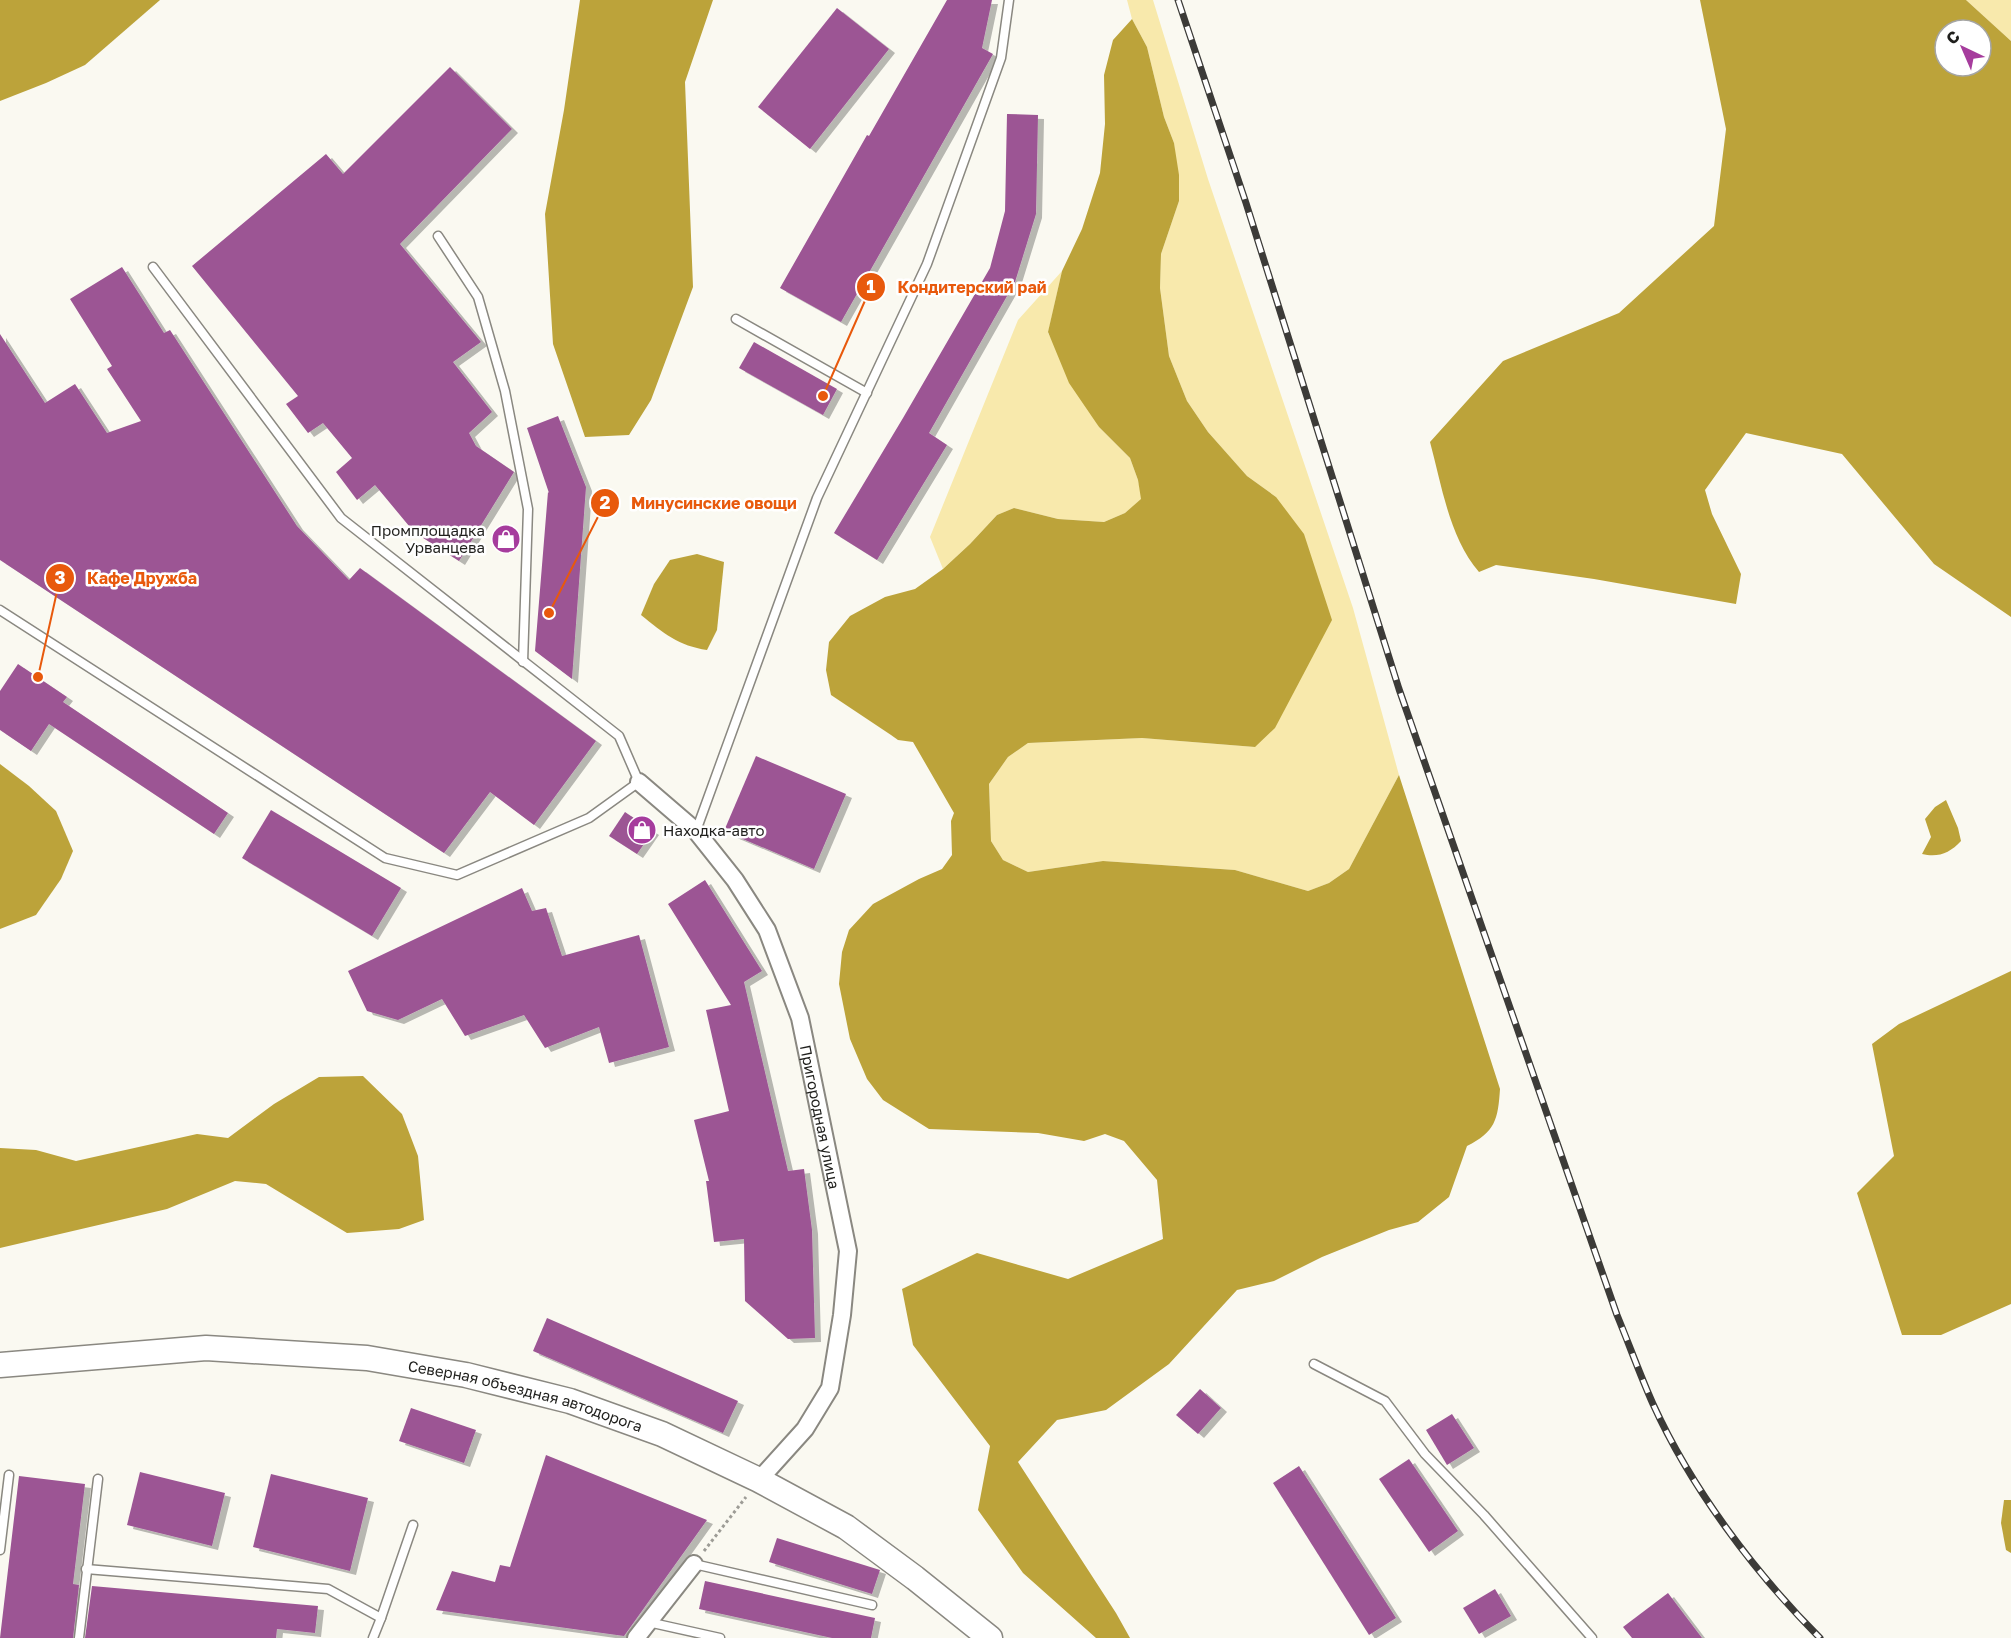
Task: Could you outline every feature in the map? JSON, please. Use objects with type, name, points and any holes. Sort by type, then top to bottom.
[{"type":"street","name":"Пригородная улица","points":[[639,782],[696,831],[735,880],[766,930],[800,1018],[848,1251],[842,1315],[830,1389],[805,1429],[759,1480]]},
{"type":"street","name":"Северная объездная автодорога","points":[[0,1365],[206,1348],[367,1358],[466,1375],[570,1401],[662,1434],[759,1480],[846,1527],[990,1638]]},
{"type":"street","points":[[636,1638],[694,1564]]},
{"type":"lane","points":[[696,831],[818,498],[927,264],[1001,58],[1008,0]]},
{"type":"lane","points":[[438,236],[478,297],[505,391],[528,509],[523,662]]},
{"type":"lane","points":[[0,610],[385,858],[457,875],[589,818],[639,782],[619,736],[341,518],[153,267]]},
{"type":"lane","points":[[736,319],[867,393]]},
{"type":"lane","points":[[1314,1364],[1385,1401],[1425,1454],[1484,1515],[1592,1638]]},
{"type":"lane","points":[[0,1550],[9,1475]]},
{"type":"lane","points":[[79,1638],[98,1479]]},
{"type":"lane","points":[[373,1638],[413,1525]]},
{"type":"lane","points":[[694,1564],[872,1605]]},
{"type":"lane","points":[[86,1569],[328,1589],[381,1618]]},
{"type":"lane","points":[[648,1622],[720,1638]]},
{"type":"path","points":[[694,1564],[759,1480]]},
{"type":"shaded area","points":[[0,0],[160,0],[85,65],[0,101]]},
{"type":"shaded area","points":[[580,0],[713,0],[685,82],[693,287],[651,400],[629,435],[585,437],[553,344],[545,214],[564,110]]},
{"type":"shaded area","points":[[1127,0],[1153,0],[1208,179],[1353,608],[1399,775],[1349,869],[1329,883],[1308,891],[1235,870],[1103,861],[1028,872],[1003,860],[991,841],[989,784],[1008,757],[1028,743],[1142,738],[1255,747],[1276,497],[1247,476],[1208,432],[1187,401],[1169,356],[1160,288],[1161,254],[1179,201],[1174,143],[1164,117],[1147,47],[1132,19]]},
{"type":"shaded area","points":[[1700,0],[1966,0],[1986,18],[1933,18],[1933,78],[1993,78],[1993,25],[2011,41],[2011,617],[1934,564],[1842,454],[1746,433],[1705,490],[1712,514],[1741,574],[1736,604],[1594,579],[1496,565],[1479,572],[1460,543],[1453,527],[1430,442],[1503,361],[1619,313],[1714,226],[1726,129]]},
{"type":"shaded area","points":[[1966,0],[2011,0],[2011,41],[1993,25],[1993,18],[1986,18]]},
{"type":"shaded area","points":[[1132,19],[1147,47],[1164,117],[1174,143],[1179,175],[1179,201],[1161,254],[1160,288],[1169,356],[1187,401],[1208,432],[1247,476],[1276,497],[1304,534],[1332,620],[1275,728],[1255,747],[1142,738],[1028,743],[1008,757],[989,784],[991,841],[1003,860],[1028,872],[1103,861],[1235,870],[1308,891],[1329,883],[1349,869],[1399,775],[1500,1089],[1498,1109],[1493,1124],[1484,1136],[1467,1146],[1449,1197],[1418,1222],[1389,1230],[1322,1257],[1274,1281],[1237,1290],[1169,1364],[1106,1410],[1057,1420],[1018,1462],[1130,1638],[1096,1638],[1023,1573],[978,1510],[990,1446],[913,1345],[902,1289],[977,1253],[1068,1279],[1163,1239],[1157,1180],[1124,1141],[1105,1134],[1084,1141],[1038,1133],[929,1129],[883,1100],[867,1079],[850,1039],[839,984],[842,952],[849,930],[873,904],[942,869],[952,855],[951,821],[954,813],[913,742],[898,740],[831,695],[826,670],[829,642],[850,616],[885,597],[915,589],[943,569],[997,515],[1014,508],[1058,519],[1104,522],[1125,513],[1141,499],[1138,480],[1130,458],[1099,427],[1069,383],[1048,332],[1062,271],[1082,229],[1100,173],[1105,124],[1104,75],[1113,40]]},
{"type":"shaded area","points":[[1062,271],[1048,333],[1099,427],[1130,458],[1142,499],[1125,513],[1104,522],[1058,519],[1014,508],[997,515],[943,569],[930,537],[1018,320]]},
{"type":"shaded area","points":[[697,554],[724,562],[717,630],[707,650],[672,638],[641,615],[654,584],[670,560]]},
{"type":"shaded area","points":[[0,764],[56,811],[73,851],[61,879],[36,915],[0,929]]},
{"type":"shaded area","points":[[1946,800],[1961,841],[1953,849],[1943,854],[1922,854],[1931,837],[1925,819],[1935,807]]},
{"type":"shaded area","points":[[2011,971],[2011,1304],[1941,1335],[1902,1335],[1857,1193],[1894,1156],[1872,1044],[1899,1024]]},
{"type":"shaded area","points":[[363,1076],[402,1114],[418,1156],[424,1220],[399,1229],[347,1233],[266,1184],[235,1181],[167,1209],[0,1248],[0,1148],[36,1150],[76,1161],[197,1134],[228,1138],[274,1104],[319,1077]]},
{"type":"shaded area","points":[[2004,1500],[2011,1500],[2011,1553],[2006,1550],[2001,1523]]},
{"type":"building","points":[[947,0],[992,0],[982,48],[993,54],[841,322],[780,288]]},
{"type":"building","points":[[837,8],[889,49],[810,149],[758,107]]},
{"type":"building","points":[[450,67],[512,129],[400,244],[481,342],[453,362],[492,412],[469,433],[476,446],[514,472],[459,561],[414,532],[375,485],[357,500],[336,472],[352,458],[323,423],[308,433],[286,404],[298,396],[192,266],[326,154],[343,174]]},
{"type":"building","points":[[1007,114],[1038,115],[1036,214],[1015,282],[929,433],[947,445],[877,560],[834,533],[990,268],[1005,211]]},
{"type":"building","points":[[122,267],[164,333],[170,330],[297,526],[349,580],[360,568],[596,741],[534,825],[490,792],[444,853],[0,560],[0,334],[45,403],[75,384],[107,433],[141,421],[107,369],[112,366],[70,299]]},
{"type":"building","points":[[754,342],[837,389],[823,415],[739,368]]},
{"type":"building","points":[[558,416],[586,487],[572,679],[535,651],[549,493],[527,428]]},
{"type":"building","points":[[18,664],[67,697],[63,702],[228,813],[214,834],[49,724],[31,751],[0,730],[0,691]]},
{"type":"building","points":[[756,756],[846,794],[814,869],[724,831]]},
{"type":"building","points":[[271,810],[401,888],[372,936],[242,858]]},
{"type":"building","points":[[625,812],[653,831],[637,854],[609,836]]},
{"type":"building","points":[[705,880],[762,971],[744,982],[788,1171],[804,1169],[812,1230],[815,1338],[788,1339],[745,1301],[744,1239],[714,1242],[706,1181],[709,1181],[694,1120],[729,1111],[706,1010],[731,1005],[668,904]]},
{"type":"building","points":[[522,888],[532,911],[546,908],[562,956],[639,935],[669,1047],[609,1063],[599,1027],[545,1048],[524,1015],[465,1036],[442,999],[398,1020],[367,1011],[348,971]]},
{"type":"building","points":[[547,1318],[738,1401],[723,1433],[533,1351]]},
{"type":"building","points":[[1200,1389],[1221,1408],[1198,1434],[1176,1415]]},
{"type":"building","points":[[411,1408],[476,1430],[464,1463],[399,1441]]},
{"type":"building","points":[[1452,1414],[1474,1448],[1447,1465],[1426,1430]]},
{"type":"building","points":[[546,1455],[707,1520],[624,1636],[436,1610],[452,1571],[495,1582],[500,1565],[510,1567]]},
{"type":"building","points":[[1409,1459],[1458,1531],[1429,1552],[1379,1479]]},
{"type":"building","points":[[1299,1466],[1396,1618],[1369,1635],[1273,1483]]},
{"type":"building","points":[[140,1472],[225,1493],[212,1546],[127,1525]]},
{"type":"building","points":[[271,1474],[368,1498],[350,1571],[253,1547]]},
{"type":"building","points":[[19,1476],[85,1484],[73,1584],[79,1585],[73,1638],[0,1638]]},
{"type":"building","points":[[777,1538],[880,1570],[872,1594],[769,1562]]},
{"type":"building","points":[[705,1581],[875,1618],[871,1638],[832,1638],[699,1609]]},
{"type":"building","points":[[92,1586],[318,1606],[315,1633],[277,1629],[276,1638],[85,1638]]},
{"type":"building","points":[[1495,1589],[1511,1616],[1479,1634],[1463,1608]]},
{"type":"building","points":[[1668,1593],[1702,1638],[1632,1638],[1623,1627]]},
{"type":"railway","points":[[1178,0],[1246,203],[1399,689],[1617,1315],[1668,1436],[1705,1498],[1749,1558],[1820,1638]]},
{"type":"place","name":"Кондитерский рай","points":[[823,396]]},
{"type":"place","name":"Промплощадка Урванцева","points":[[506,539]]},
{"type":"place","name":"Минусинские овощи","points":[[549,613]]},
{"type":"place","name":"Кафе Дружба","points":[[38,677]]},
{"type":"place","name":"Находка-авто","points":[[642,830]]}]
